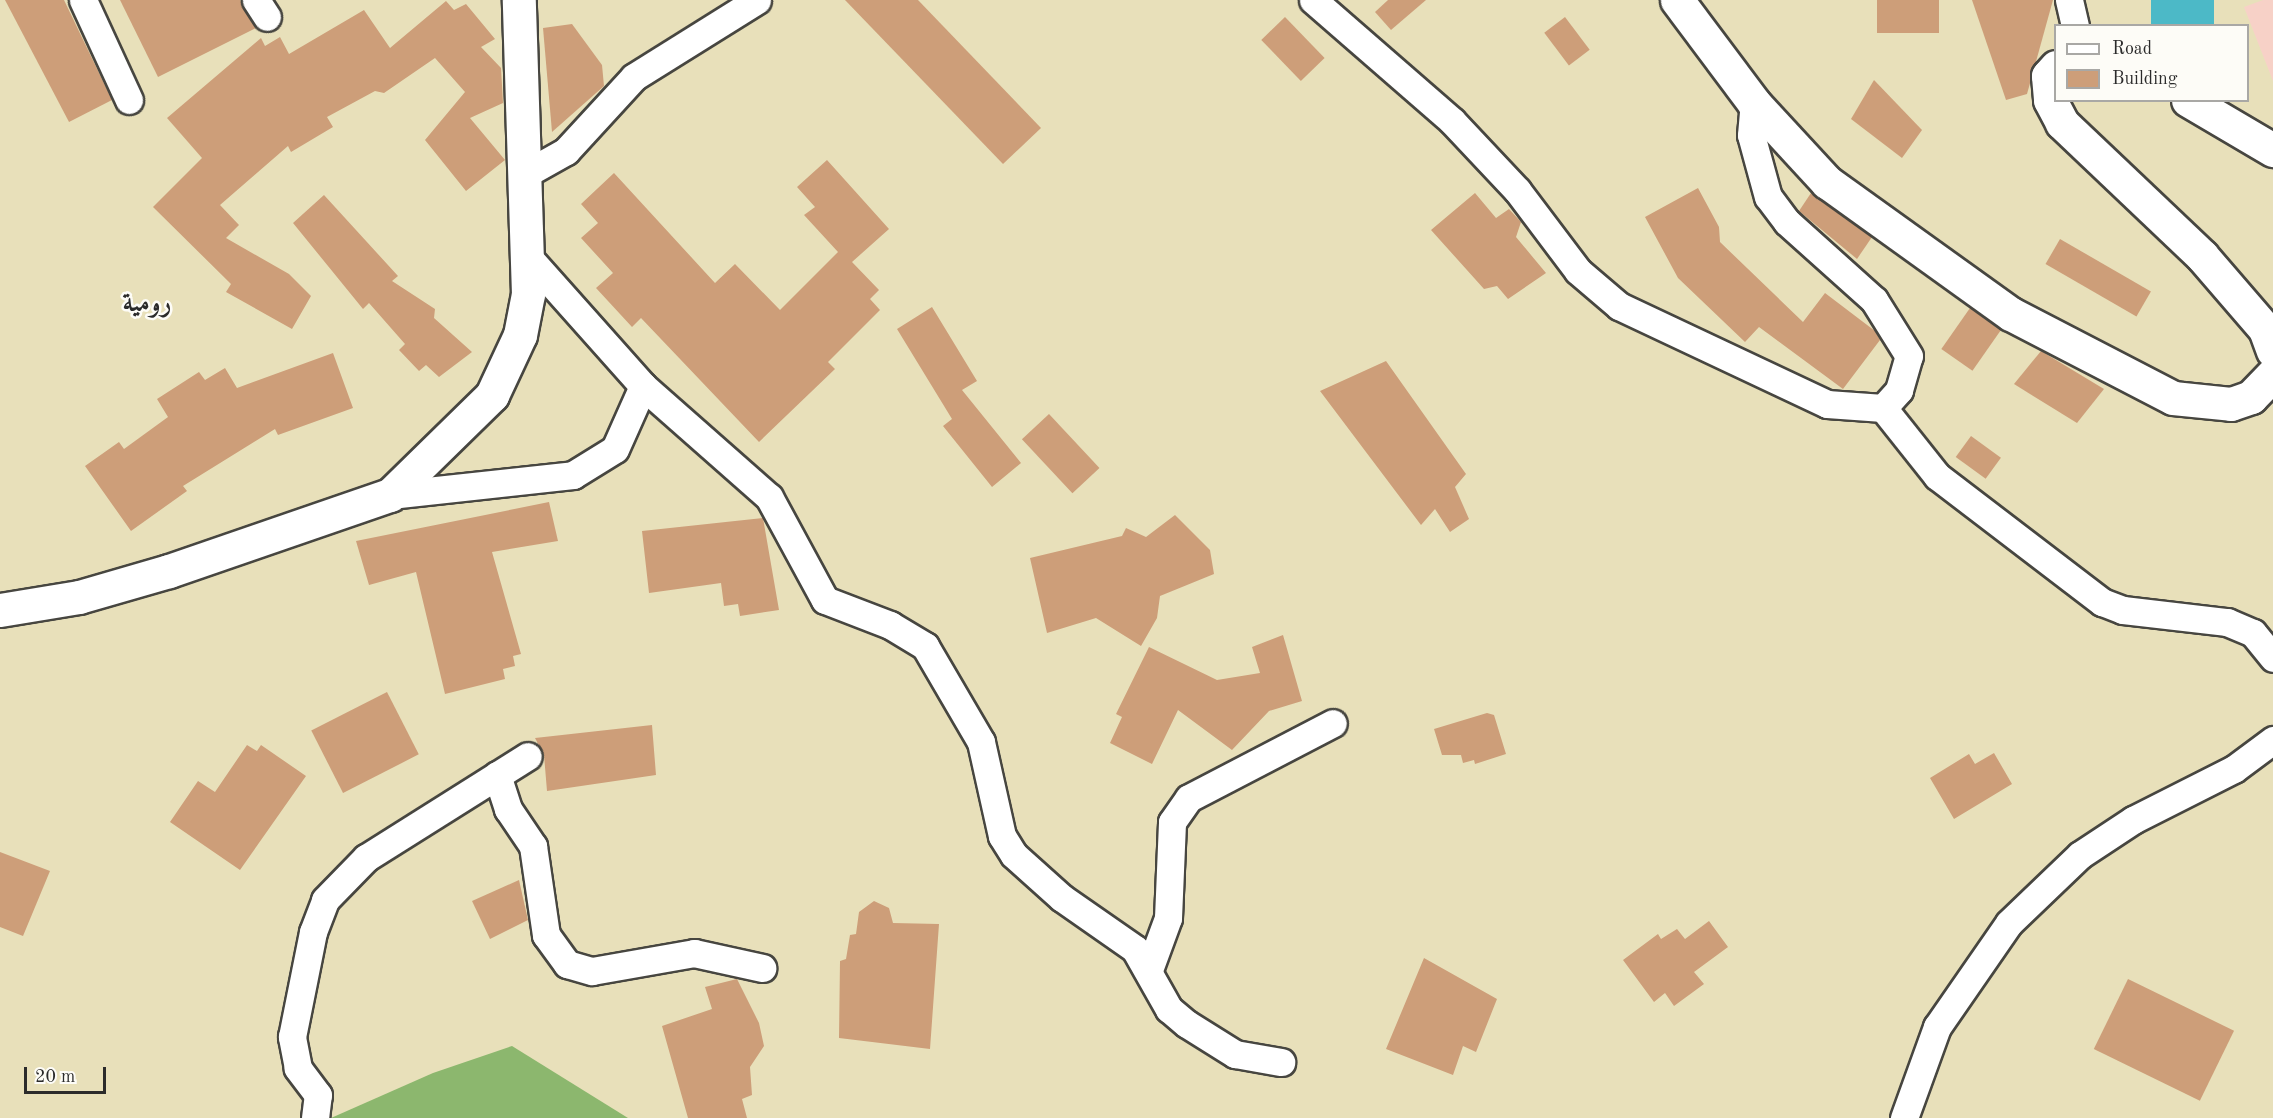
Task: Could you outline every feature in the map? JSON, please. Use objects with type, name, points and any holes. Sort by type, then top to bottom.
[{"type":"street","points":[[83,0],[129,100]]},
{"type":"street","points":[[390,495],[492,395],[520,335],[530,259],[519,0]]},
{"type":"street","points":[[527,174],[566,151],[634,77],[757,0]]},
{"type":"street","points":[[1314,0],[1469,138],[1578,271],[1619,306],[1827,404],[1860,411],[1883,408],[1899,390],[1908,356],[1874,300],[1787,222],[1768,197],[1753,146],[1754,103]]},
{"type":"street","points":[[1677,0],[1754,103],[1827,182],[1917,251],[2011,314],[2102,365],[2173,398],[2205,405],[2251,397],[2273,374]]},
{"type":"street","points":[[2069,0],[2075,24]]},
{"type":"street","points":[[2054,68],[2048,76],[2050,100],[2062,123],[2202,256],[2265,329],[2273,351]]},
{"type":"street","points":[[2191,102],[2273,150]]},
{"type":"street","points":[[530,259],[643,386],[769,497],[825,600],[890,625],[925,646],[981,742],[1002,837],[1014,855],[1062,898],[1135,949],[1150,967],[1169,1009],[1209,1041],[1235,1054],[1281,1062]]},
{"type":"street","points":[[0,610],[79,597],[169,571],[390,495],[573,475],[615,449],[643,386]]},
{"type":"street","points":[[1883,408],[1937,476],[2102,602],[2123,610],[2227,622],[2253,633],[2273,658]]},
{"type":"street","points":[[1150,967],[1168,918],[1172,822],[1190,798],[1333,723]]},
{"type":"street","points":[[1904,1118],[1937,1028],[2009,923],[2080,855],[2133,820],[2234,769],[2273,740]]},
{"type":"street","points":[[315,1118],[318,1095],[298,1068],[292,1037],[313,932],[325,900],[350,870],[528,756]]},
{"type":"street","points":[[497,775],[508,809],[533,846],[546,935],[567,964],[592,971],[694,954],[762,968]]},
{"type":"shaded area","points":[[2263,0],[2273,0],[2273,81],[2244,7]]},
{"type":"green space","points":[[512,1046],[628,1118],[331,1118],[433,1073]]},
{"type":"water","points":[[2151,0],[2214,0],[2214,24],[2151,24]]},
{"type":"building","points":[[5,0],[64,0],[112,100],[69,122]]},
{"type":"building","points":[[120,0],[240,0],[256,28],[158,77]]},
{"type":"building","points":[[845,0],[918,0],[1041,128],[1003,164]]},
{"type":"building","points":[[1388,0],[1426,0],[1391,30],[1375,12]]},
{"type":"building","points":[[1877,0],[1939,0],[1939,33],[1877,33]]},
{"type":"building","points":[[1972,0],[2053,0],[2027,94],[2006,100]]},
{"type":"building","points":[[446,1],[454,10],[466,4],[495,39],[481,47],[501,68],[503,103],[470,118],[505,160],[466,191],[425,140],[465,92],[435,58],[384,93],[375,91],[327,117],[333,127],[291,152],[288,146],[220,205],[239,225],[226,238],[289,274],[311,296],[292,329],[226,292],[231,284],[153,207],[202,158],[167,118],[261,38],[265,46],[280,37],[289,54],[364,10],[390,48]]},
{"type":"building","points":[[1285,17],[1325,58],[1301,81],[1261,40]]},
{"type":"building","points":[[1565,17],[1590,50],[1569,65],[1544,33]]},
{"type":"building","points":[[572,24],[602,65],[604,86],[552,132],[543,28]]},
{"type":"building","points":[[1874,80],[1922,130],[1902,158],[1851,119]]},
{"type":"building","points":[[827,160],[889,229],[852,262],[879,290],[870,299],[880,310],[828,362],[835,369],[759,442],[641,318],[632,327],[596,288],[613,273],[581,238],[598,223],[581,204],[614,173],[715,283],[735,264],[780,310],[838,252],[804,215],[815,207],[797,187]]},
{"type":"building","points":[[1698,188],[1719,227],[1720,242],[1803,322],[1825,293],[1875,331],[1880,340],[1843,389],[1759,327],[1745,342],[1678,278],[1645,217]]},
{"type":"building","points":[[1475,193],[1496,218],[1509,209],[1521,222],[1516,237],[1546,273],[1508,299],[1497,286],[1484,289],[1431,230]]},
{"type":"building","points":[[1811,193],[1872,237],[1857,259],[1799,211]]},
{"type":"building","points":[[324,195],[398,276],[392,281],[435,309],[434,318],[472,352],[439,377],[426,365],[419,371],[399,350],[405,344],[369,303],[363,309],[293,223]]},
{"type":"building","points":[[2060,239],[2151,292],[2136,317],[2046,264]]},
{"type":"building","points":[[932,307],[977,381],[962,390],[1021,463],[992,487],[943,426],[952,419],[897,329]]},
{"type":"building","points":[[1970,308],[2001,330],[1972,371],[1941,349]]},
{"type":"building","points":[[2041,351],[2104,389],[2077,423],[2014,384]]},
{"type":"building","points":[[333,353],[353,408],[278,435],[275,429],[183,486],[187,491],[131,531],[85,466],[119,442],[124,449],[168,417],[157,399],[199,372],[205,380],[225,368],[237,388]]},
{"type":"building","points":[[1386,361],[1466,474],[1455,487],[1469,519],[1450,532],[1435,509],[1421,525],[1320,391]]},
{"type":"building","points":[[1049,414],[1099,468],[1072,493],[1022,439]]},
{"type":"building","points":[[1971,436],[2001,458],[1986,479],[1956,457]]},
{"type":"building","points":[[549,502],[558,541],[492,552],[521,654],[513,656],[515,666],[503,669],[505,679],[445,694],[416,572],[369,585],[356,541]]},
{"type":"building","points":[[1175,515],[1210,550],[1214,574],[1160,596],[1157,618],[1141,646],[1096,618],[1047,633],[1030,558],[1122,536],[1126,528],[1146,537]]},
{"type":"building","points":[[763,518],[779,610],[740,616],[738,604],[724,606],[721,583],[649,593],[642,531]]},
{"type":"building","points":[[1283,635],[1302,701],[1269,711],[1232,750],[1178,710],[1152,764],[1110,743],[1122,717],[1116,714],[1149,647],[1217,680],[1260,673],[1252,647]]},
{"type":"building","points":[[387,692],[419,754],[343,793],[311,731]]},
{"type":"building","points":[[1487,713],[1494,715],[1506,754],[1475,764],[1474,760],[1463,763],[1461,755],[1442,755],[1434,729]]},
{"type":"building","points":[[652,725],[656,775],[547,791],[544,755],[535,738]]},
{"type":"building","points":[[247,745],[257,751],[261,745],[306,776],[240,870],[170,822],[198,781],[215,792]]},
{"type":"building","points":[[1994,753],[2012,784],[1954,819],[1930,778],[1969,754],[1975,764]]},
{"type":"building","points":[[0,852],[50,871],[23,936],[0,927]]},
{"type":"building","points":[[519,880],[528,920],[490,939],[472,901]]},
{"type":"building","points":[[874,901],[889,908],[893,923],[939,924],[930,1049],[839,1038],[840,961],[846,959],[850,935],[856,934],[859,912]]},
{"type":"building","points":[[1709,921],[1728,947],[1694,972],[1704,984],[1674,1006],[1665,993],[1654,1002],[1623,960],[1658,934],[1661,939],[1677,929],[1685,939]]},
{"type":"building","points":[[1424,958],[1497,999],[1476,1052],[1463,1046],[1453,1075],[1386,1049]]},
{"type":"building","points":[[737,979],[759,1023],[764,1046],[750,1067],[752,1095],[742,1099],[747,1118],[688,1118],[662,1026],[712,1009],[705,987]]},
{"type":"building","points":[[2128,979],[2234,1031],[2200,1101],[2094,1049]]},
{"type":"district","name":"رومية","points":[[147,304]]}]
